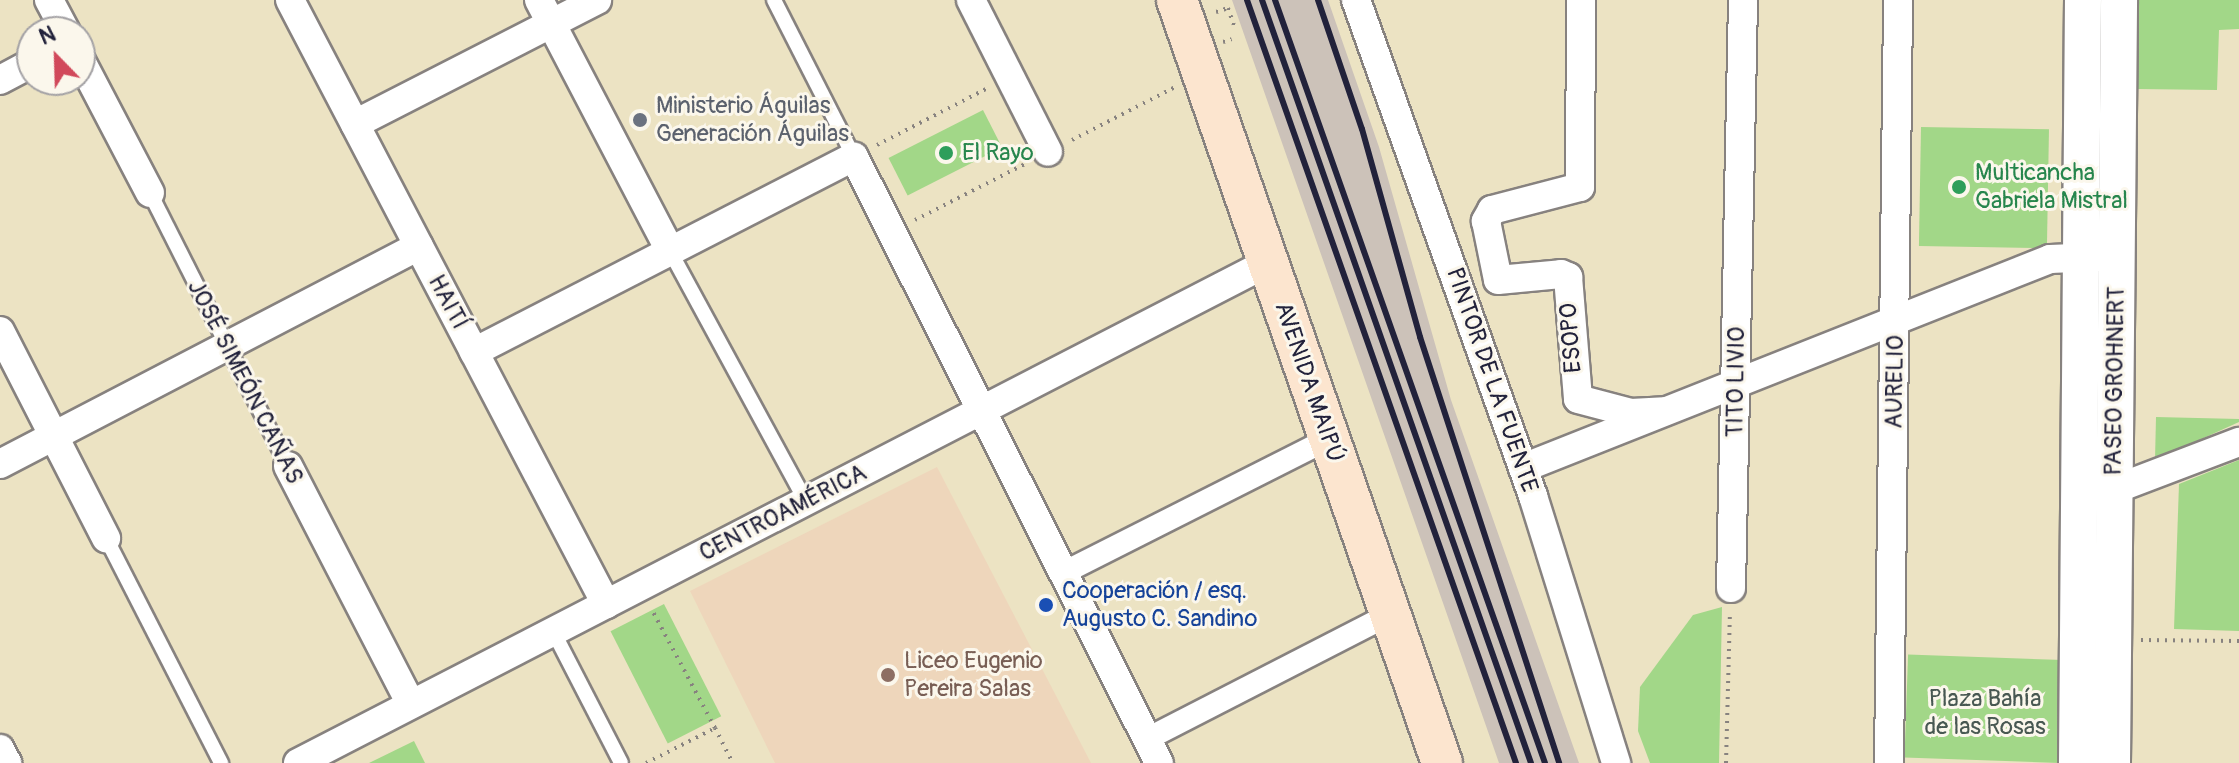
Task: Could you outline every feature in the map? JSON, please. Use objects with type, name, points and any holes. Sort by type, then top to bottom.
[{"type":"main road","name":"AVENIDA MAIPÚ","points":[[1191,8],[1203,73],[1442,763]]},
{"type":"street","name":"HAITÍ","points":[[290,0],[606,604]]},
{"type":"street","points":[[355,124],[546,12],[597,0]]},
{"type":"street","points":[[971,0],[1048,152]]},
{"type":"street","name":"ESOPO","points":[[1581,0],[1580,187],[1492,210],[1486,221],[1498,280],[1561,274],[1568,277],[1578,399],[1631,413],[1664,411]]},
{"type":"street","name":"TITO LIVIO","points":[[1731,588],[1743,0]]},
{"type":"street","name":"AURELIO","points":[[1889,763],[1898,0]]},
{"type":"street","name":"PASEO GROHNERT","points":[[2083,0],[2099,257]]},
{"type":"street","name":"PASEO GROHNERT","points":[[2077,763],[2096,490],[2099,257],[2119,0]]},
{"type":"street","name":"PINTOR DE LA FUENTE","points":[[1363,3],[1523,468],[1616,763]]},
{"type":"street","points":[[546,12],[670,251]]},
{"type":"street","name":"JOSÉ SIMEÓN CAÑAS","points":[[96,90],[150,193]]},
{"type":"street","points":[[474,352],[854,157],[979,412],[1153,751],[1390,614]]},
{"type":"street","points":[[0,464],[419,246]]},
{"type":"street","points":[[1523,468],[1896,323],[2050,259],[2099,257]]},
{"type":"street","name":"CENTROAMÉRICA","points":[[298,763],[1269,262]]},
{"type":"street","points":[[0,331],[106,538]]},
{"type":"street","points":[[1061,574],[1328,439]]},
{"type":"street","points":[[2096,490],[2239,442]]},
{"type":"street","name":"JOSÉ SIMEÓN CAÑAS","points":[[288,466],[411,704]]},
{"type":"street","name":"PASEO GROHNERT","points":[[2096,490],[2113,640],[2112,763]]},
{"type":"street","points":[[0,749],[7,763]]},
{"type":"lane","points":[[774,0],[854,157]]},
{"type":"lane","name":"JOSÉ SIMEÓN CAÑAS","points":[[150,193],[288,466]]},
{"type":"lane","points":[[670,251],[806,501]]},
{"type":"lane","points":[[106,538],[221,763]]},
{"type":"lane","points":[[553,631],[621,763]]},
{"type":"path","points":[[1191,8],[1228,8],[1235,28]]},
{"type":"path","points":[[892,232],[1203,73]]},
{"type":"path","points":[[854,157],[1010,76]]},
{"type":"path","points":[[639,587],[733,763]]},
{"type":"path","points":[[1726,763],[1731,588]]},
{"type":"path","points":[[2113,640],[2239,641]]},
{"type":"path","points":[[646,763],[715,728]]},
{"type":"shaded area","points":[[1232,0],[1328,0],[1379,147],[1451,400],[1579,763],[1499,763]]},
{"type":"shaded area","name":"Liceo Eugenio Pereira Salas","points":[[937,467],[1091,763],[775,763],[690,591]]},
{"type":"green space","points":[[2137,0],[2239,0],[2239,29],[2219,30],[2217,90],[2137,89]]},
{"type":"green space","name":"El Rayo","points":[[983,110],[1002,147],[908,196],[889,158]]},
{"type":"green space","name":"Multicancha Gabriela Mistral","points":[[1921,127],[2049,129],[2047,248],[1919,246]]},
{"type":"green space","points":[[2156,417],[2239,419],[2239,422],[2155,460]]},
{"type":"green space","points":[[2239,460],[2239,631],[2174,629],[2179,484]]},
{"type":"green space","points":[[664,604],[721,716],[668,744],[611,631]]},
{"type":"green space","points":[[1722,607],[1719,763],[1650,763],[1638,731],[1640,687],[1693,615]]},
{"type":"green space","name":"Plaza Bahía de las Rosas","points":[[1908,655],[2063,660],[2059,763],[1904,758]]},
{"type":"green space","points":[[414,741],[425,763],[369,763]]},
{"type":"railway","points":[[1247,0],[1516,763]]},
{"type":"railway","points":[[1262,0],[1531,763]]},
{"type":"railway","points":[[1275,0],[1545,763]]},
{"type":"railway","points":[[1318,0],[1362,129],[1420,337],[1559,763]]},
{"type":"place","name":"Ministerio Águilas Generación Águilas","points":[[640,120]]},
{"type":"place","name":"El Rayo","points":[[946,153]]},
{"type":"place","name":"Multicancha Gabriela Mistral","points":[[1959,187]]},
{"type":"place","name":"Cooperación / esq. Augusto C. Sandino","points":[[1046,605]]},
{"type":"place","name":"Liceo Eugenio Pereira Salas","points":[[888,675]]}]
